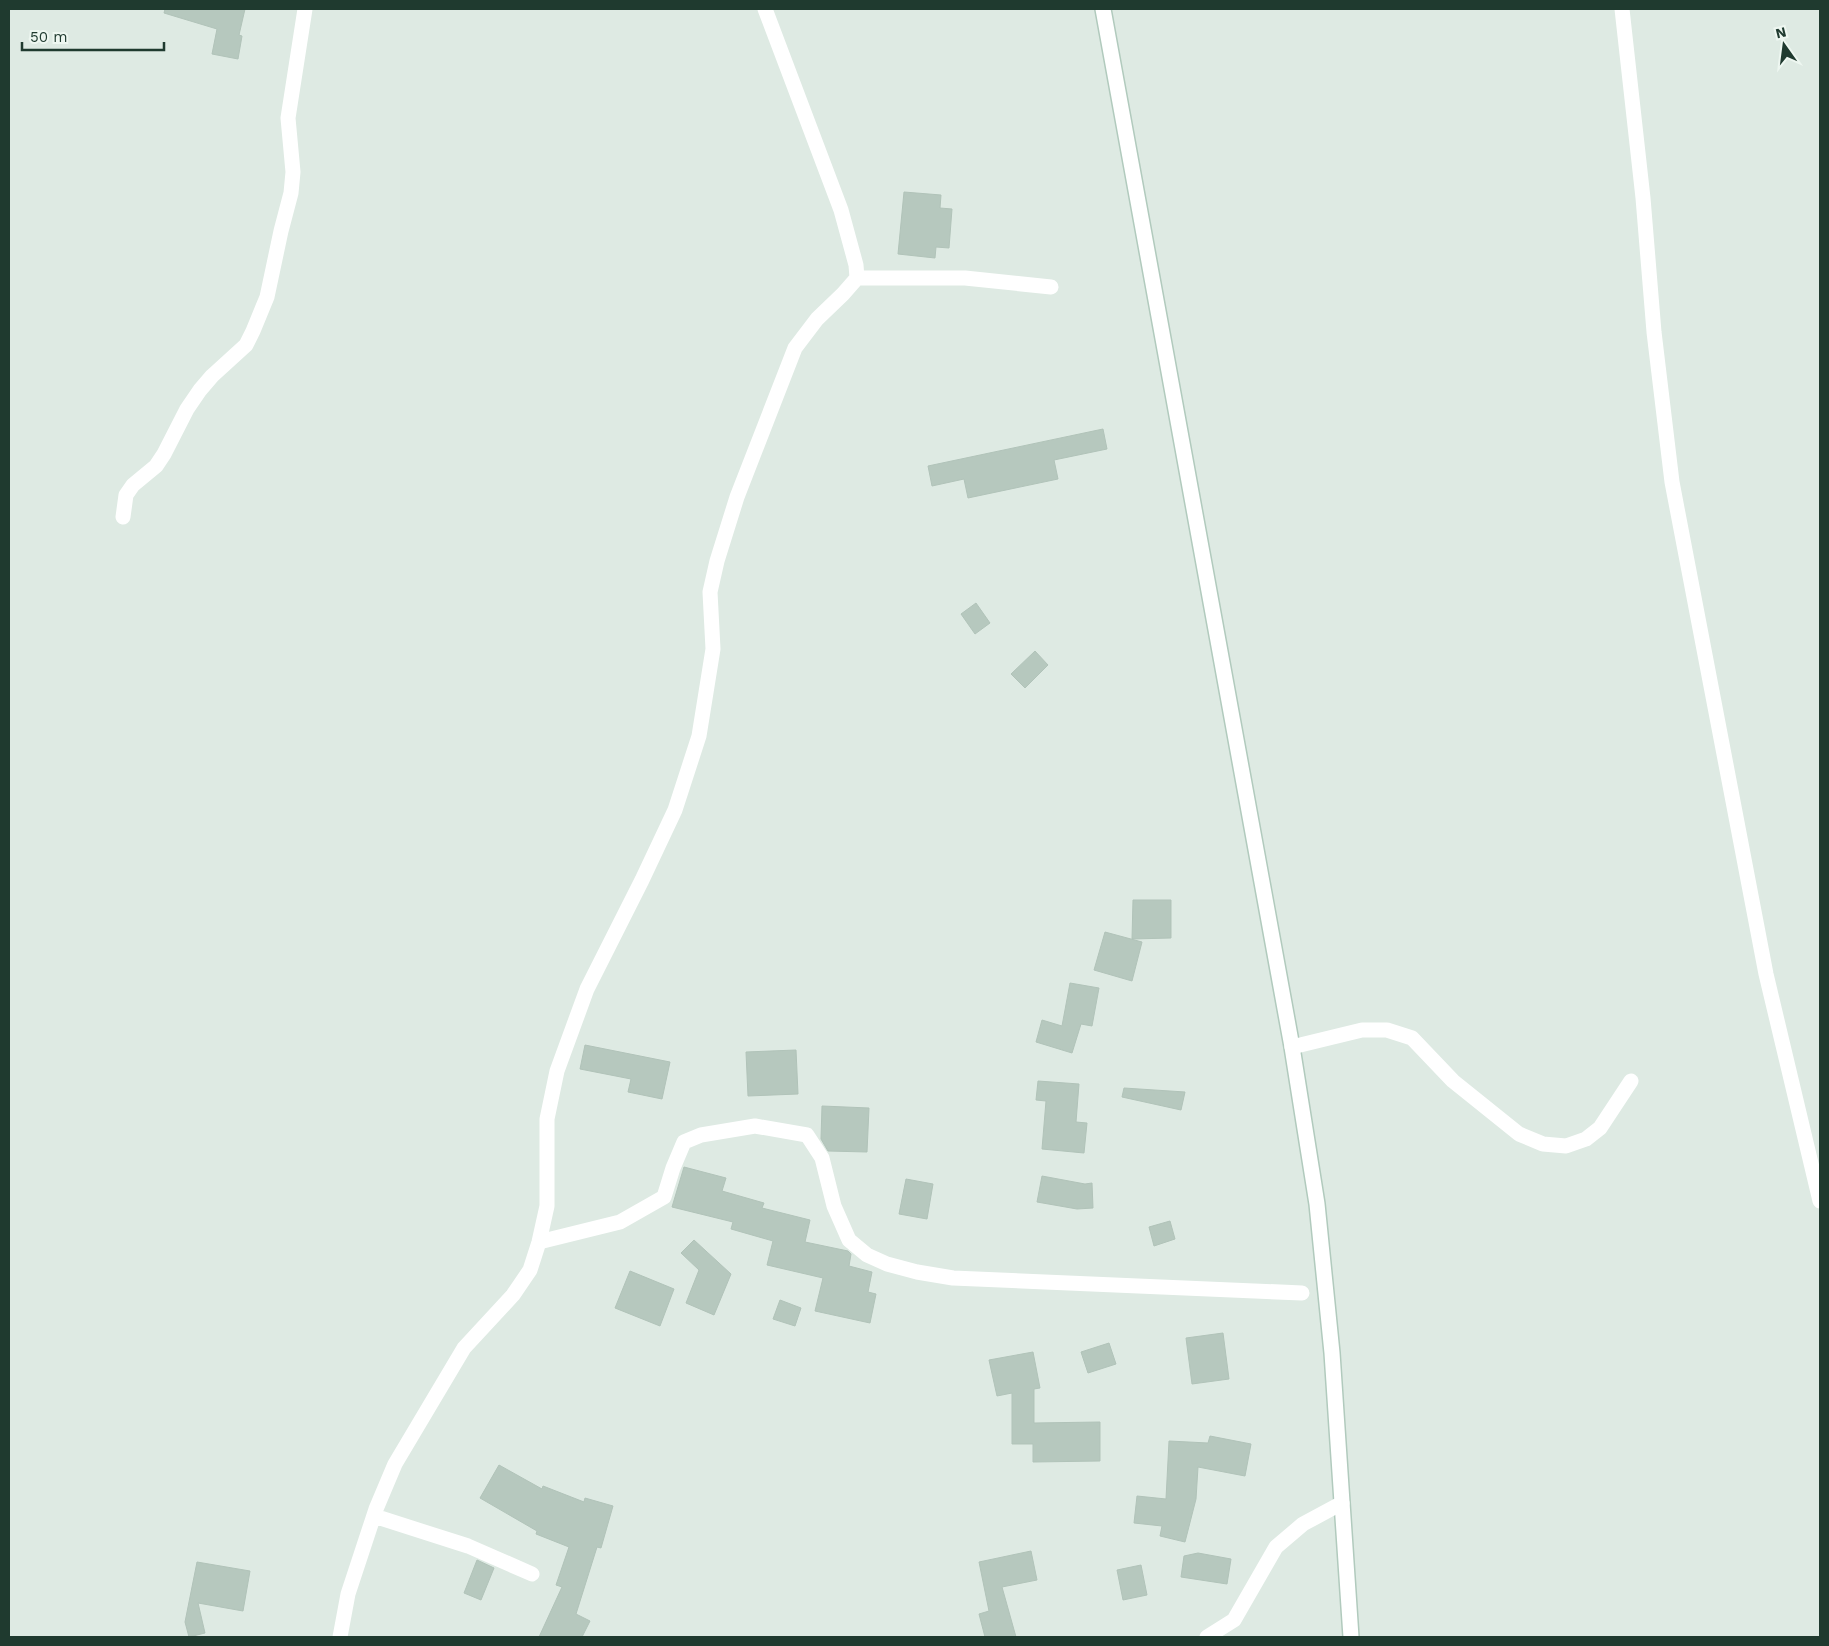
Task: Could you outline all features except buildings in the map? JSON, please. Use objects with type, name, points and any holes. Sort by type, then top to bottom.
[{"type":"street","points":[[123,517],[126,495],[133,485],[156,466],[187,409],[200,390],[212,376],[246,345],[254,331],[267,297],[291,193],[293,172],[288,118],[305,9]]},
{"type":"street","points":[[340,1637],[348,1594],[374,1516],[395,1464],[464,1348],[513,1295],[530,1270],[540,1242],[547,1206],[547,1119],[557,1071],[587,989],[675,810],[699,736],[713,648],[710,592],[716,561],[737,497],[796,348],[817,319],[857,278],[856,264],[841,210],[765,9]]},
{"type":"street","points":[[1103,9],[1292,1047],[1317,1204],[1332,1353],[1351,1637]]},
{"type":"street","points":[[1622,9],[1643,198],[1655,341],[1672,482],[1766,974],[1820,1201]]},
{"type":"street","points":[[857,278],[965,278],[1051,287]]},
{"type":"street","points":[[1292,1047],[1362,1030],[1387,1030],[1412,1038],[1453,1081],[1519,1134],[1543,1144],[1566,1146],[1586,1139],[1600,1128],[1631,1081]]},
{"type":"street","points":[[540,1242],[620,1222],[664,1197],[672,1168],[684,1142],[701,1134],[756,1126],[807,1136],[822,1158],[834,1206],[849,1240],[867,1255],[887,1264],[917,1272],[953,1278],[1302,1293]]},
{"type":"street","points":[[1207,1637],[1234,1620],[1276,1547],[1303,1524],[1342,1503]]},
{"type":"street","points":[[374,1516],[468,1546],[532,1574]]}]
